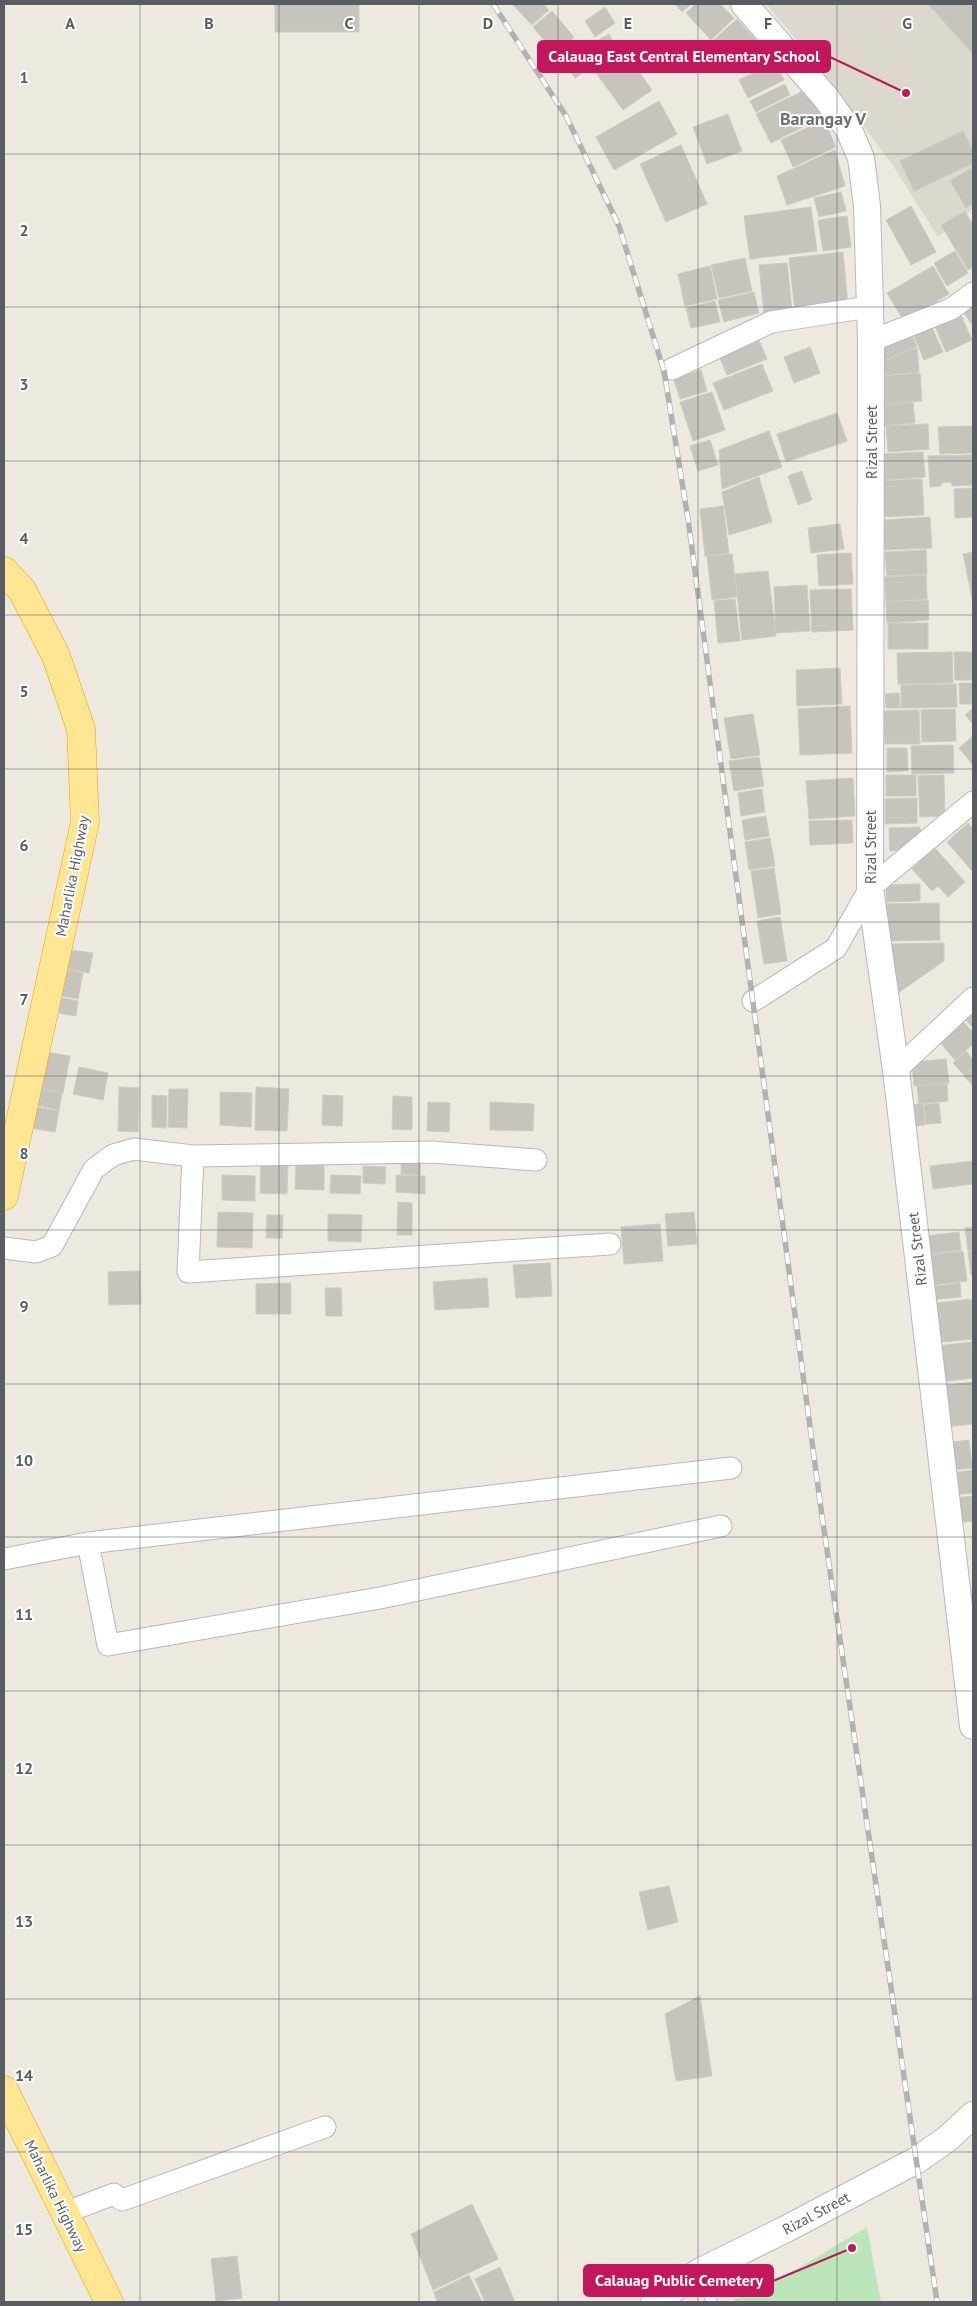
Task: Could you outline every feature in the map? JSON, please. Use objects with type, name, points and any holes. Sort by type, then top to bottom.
[{"type":"highway","name":"Maharlika Highway","points":[[4,571],[22,590],[56,656],[81,729],[86,822],[4,1196]]},
{"type":"highway","name":"Maharlika Highway","points":[[4,2090],[109,2302]]},
{"type":"street","name":"Rizal Street","points":[[744,4],[826,98],[849,130],[861,158],[867,206],[871,340],[870,888],[896,1070],[973,1726]]},
{"type":"street","points":[[871,340],[951,309],[973,293]]},
{"type":"street","points":[[672,369],[771,322],[869,307]]},
{"type":"street","points":[[753,1001],[836,948],[870,888],[973,802]]},
{"type":"street","points":[[896,1070],[973,998]]},
{"type":"street","points":[[4,1248],[36,1252],[52,1246],[94,1169],[114,1155],[134,1149],[193,1156],[432,1152],[536,1160]]},
{"type":"street","points":[[193,1156],[188,1272],[610,1244]]},
{"type":"street","points":[[4,1559],[88,1544],[731,1468]]},
{"type":"street","points":[[88,1544],[108,1645],[380,1598],[722,1526]]},
{"type":"street","name":"Rizal Street","points":[[654,2302],[699,2272],[786,2229],[917,2160],[973,2115]]},
{"type":"street","points":[[64,2213],[114,2194],[122,2200],[325,2127]]},
{"type":"lane","points":[[699,2272],[712,2302]]},
{"type":"shaded area","points":[[766,4],[973,4],[973,209],[938,237],[892,164],[807,52]]},
{"type":"green space","points":[[867,2227],[881,2302],[730,2302],[797,2269]]},
{"type":"building","points":[[275,4],[359,4],[359,32],[275,32]]},
{"type":"building","points":[[512,4],[543,4],[549,10],[532,25]]},
{"type":"building","points":[[675,4],[691,4],[682,12]]},
{"type":"building","points":[[696,4],[720,4],[734,18],[711,40],[686,13]]},
{"type":"building","points":[[928,4],[973,4],[973,54]]},
{"type":"building","points":[[605,7],[615,23],[595,37],[585,21]]},
{"type":"building","points":[[552,11],[574,37],[556,54],[533,27]]},
{"type":"building","points":[[737,19],[757,41],[728,68],[707,46]]},
{"type":"building","points":[[609,34],[618,50],[596,63],[586,47]]},
{"type":"building","points":[[577,41],[593,66],[575,78],[559,54]]},
{"type":"building","points":[[625,52],[652,90],[623,110],[596,73]]},
{"type":"building","points":[[775,62],[784,80],[748,98],[739,80]]},
{"type":"building","points":[[785,84],[790,95],[756,112],[750,101]]},
{"type":"building","points":[[809,88],[823,117],[771,143],[756,114]]},
{"type":"building","points":[[659,101],[677,134],[614,170],[596,137]]},
{"type":"building","points":[[728,114],[742,151],[707,164],[693,127]]},
{"type":"building","points":[[824,120],[836,147],[793,167],[781,140]]},
{"type":"building","points":[[963,131],[973,152],[973,163],[914,191],[900,161]]},
{"type":"building","points":[[681,145],[707,204],[666,222],[640,164]]},
{"type":"building","points":[[835,150],[845,186],[787,205],[777,176]]},
{"type":"building","points":[[973,167],[973,203],[966,208],[950,181]]},
{"type":"building","points":[[841,192],[846,211],[819,217],[814,198]]},
{"type":"building","points":[[911,206],[936,252],[911,265],[886,220]]},
{"type":"building","points":[[811,207],[817,251],[750,259],[744,216]]},
{"type":"building","points":[[965,211],[973,225],[973,267],[968,270],[941,225]]},
{"type":"building","points":[[847,216],[851,247],[823,251],[818,220]]},
{"type":"building","points":[[955,251],[968,273],[947,286],[934,263]]},
{"type":"building","points":[[843,252],[848,305],[795,310],[789,258]]},
{"type":"building","points":[[745,258],[752,291],[719,298],[711,265]]},
{"type":"building","points":[[787,263],[792,311],[764,314],[759,265]]},
{"type":"building","points":[[710,266],[717,299],[685,306],[678,274]]},
{"type":"building","points":[[933,266],[949,294],[904,321],[887,293]]},
{"type":"building","points":[[754,292],[759,313],[724,322],[718,300]]},
{"type":"building","points":[[715,301],[720,322],[691,328],[686,308]]},
{"type":"building","points":[[973,306],[973,326],[964,313]]},
{"type":"building","points":[[960,313],[972,340],[946,352],[934,324]]},
{"type":"building","points":[[929,321],[943,352],[924,360],[911,329]]},
{"type":"building","points":[[909,328],[917,347],[883,361],[879,341]]},
{"type":"building","points":[[758,338],[767,359],[727,375],[718,353]]},
{"type":"building","points":[[810,347],[820,373],[794,383],[784,357]]},
{"type":"building","points":[[917,348],[919,372],[882,375],[881,362]]},
{"type":"building","points":[[762,364],[773,391],[724,410],[713,383]]},
{"type":"building","points":[[701,370],[707,391],[680,399],[674,379]]},
{"type":"building","points":[[920,373],[922,401],[884,404],[881,376]]},
{"type":"building","points":[[712,392],[725,430],[693,441],[680,402]]},
{"type":"building","points":[[913,402],[915,423],[880,426],[879,405]]},
{"type":"building","points":[[837,413],[847,441],[786,462],[777,434]]},
{"type":"building","points":[[928,424],[929,449],[888,452],[886,426]]},
{"type":"building","points":[[973,426],[973,453],[940,454],[938,427]]},
{"type":"building","points":[[769,431],[782,467],[722,489],[719,450]]},
{"type":"building","points":[[710,440],[718,465],[698,471],[690,446]]},
{"type":"building","points":[[923,452],[925,477],[883,480],[882,454]]},
{"type":"building","points":[[973,455],[973,485],[952,486],[951,482],[941,483],[941,486],[930,487],[928,456]]},
{"type":"building","points":[[802,471],[812,500],[798,505],[788,476]]},
{"type":"building","points":[[759,477],[772,522],[729,535],[722,492]]},
{"type":"building","points":[[922,479],[924,515],[882,517],[879,481]]},
{"type":"building","points":[[973,488],[973,517],[955,518],[954,489]]},
{"type":"building","points":[[723,506],[729,553],[705,556],[700,509]]},
{"type":"building","points":[[930,517],[932,548],[885,550],[883,520]]},
{"type":"building","points":[[840,524],[844,549],[811,553],[808,528]]},
{"type":"building","points":[[926,550],[927,574],[887,576],[885,552]]},
{"type":"building","points":[[973,552],[973,603],[963,554]]},
{"type":"building","points":[[851,553],[853,584],[819,586],[817,555]]},
{"type":"building","points":[[732,554],[737,597],[712,600],[707,556]]},
{"type":"building","points":[[768,571],[776,636],[742,640],[735,574]]},
{"type":"building","points":[[926,575],[927,599],[886,602],[885,577]]},
{"type":"building","points":[[807,585],[810,631],[776,633],[774,587]]},
{"type":"building","points":[[851,589],[853,630],[812,632],[810,590]]},
{"type":"building","points":[[735,599],[740,641],[718,643],[714,601]]},
{"type":"building","points":[[928,600],[929,620],[887,623],[886,602]]},
{"type":"building","points":[[888,623],[928,623],[928,649],[888,649]]},
{"type":"building","points":[[952,652],[953,683],[898,684],[897,653]]},
{"type":"building","points":[[954,652],[973,652],[973,680],[955,680]]},
{"type":"building","points":[[840,668],[842,704],[797,706],[796,670]]},
{"type":"building","points":[[959,683],[973,683],[973,704],[960,704]]},
{"type":"building","points":[[956,684],[957,707],[901,708],[901,685]]},
{"type":"building","points":[[899,693],[900,708],[886,708],[885,694]]},
{"type":"building","points":[[850,706],[852,753],[800,755],[798,709]]},
{"type":"building","points":[[973,708],[973,724],[965,715]]},
{"type":"building","points":[[955,709],[956,741],[922,742],[921,710]]},
{"type":"building","points":[[919,710],[920,744],[885,744],[884,711]]},
{"type":"building","points":[[753,714],[760,755],[731,759],[724,718]]},
{"type":"building","points":[[973,736],[973,765],[959,748]]},
{"type":"building","points":[[953,745],[954,773],[912,774],[911,746]]},
{"type":"building","points":[[887,748],[907,748],[908,771],[887,772]]},
{"type":"building","points":[[759,757],[764,786],[734,791],[729,761]]},
{"type":"building","points":[[886,775],[916,775],[916,796],[886,796]]},
{"type":"building","points":[[944,775],[945,816],[920,817],[918,776]]},
{"type":"building","points":[[853,778],[855,816],[809,819],[806,781]]},
{"type":"building","points":[[762,789],[765,812],[741,816],[738,793]]},
{"type":"building","points":[[917,798],[917,823],[885,824],[885,799]]},
{"type":"building","points":[[766,816],[769,836],[745,840],[742,820]]},
{"type":"building","points":[[852,820],[853,843],[810,845],[809,821]]},
{"type":"building","points":[[968,823],[973,829],[972,871],[947,842]]},
{"type":"building","points":[[920,827],[920,835],[905,850],[890,851],[889,828]]},
{"type":"building","points":[[770,838],[775,866],[749,870],[745,842]]},
{"type":"building","points":[[935,848],[965,882],[948,897],[938,886],[932,891],[912,869]]},
{"type":"building","points":[[774,868],[781,914],[758,918],[751,871]]},
{"type":"building","points":[[920,884],[920,901],[887,902],[886,885]]},
{"type":"building","points":[[939,903],[940,940],[887,941],[886,904]]},
{"type":"building","points":[[780,917],[787,961],[764,964],[757,921]]},
{"type":"building","points":[[944,943],[944,961],[898,993],[890,944]]},
{"type":"building","points":[[70,950],[93,953],[89,973],[67,969]]},
{"type":"building","points":[[67,970],[83,973],[78,999],[62,996]]},
{"type":"building","points":[[62,998],[78,1001],[76,1016],[59,1013]]},
{"type":"building","points":[[973,1009],[973,1028],[964,1018]]},
{"type":"building","points":[[960,1018],[973,1032],[973,1044],[955,1060],[937,1039]]},
{"type":"building","points":[[966,1051],[973,1060],[973,1067],[964,1075],[953,1063]]},
{"type":"building","points":[[46,1052],[70,1056],[63,1093],[39,1088]]},
{"type":"building","points":[[946,1059],[949,1083],[914,1086],[912,1062]]},
{"type":"building","points":[[79,1067],[108,1073],[103,1100],[73,1094]]},
{"type":"building","points":[[973,1068],[973,1086],[964,1076]]},
{"type":"building","points":[[947,1083],[948,1101],[919,1104],[917,1086]]},
{"type":"building","points":[[119,1087],[139,1088],[138,1132],[118,1131]]},
{"type":"building","points":[[256,1087],[289,1089],[287,1131],[255,1130]]},
{"type":"building","points":[[38,1089],[62,1093],[59,1110],[35,1105]]},
{"type":"building","points":[[169,1089],[188,1089],[187,1128],[168,1127]]},
{"type":"building","points":[[220,1092],[252,1093],[251,1127],[220,1125]]},
{"type":"building","points":[[152,1095],[167,1096],[166,1128],[152,1127]]},
{"type":"building","points":[[323,1095],[343,1096],[342,1126],[322,1125]]},
{"type":"building","points":[[393,1096],[412,1097],[412,1130],[392,1129]]},
{"type":"building","points":[[428,1102],[450,1103],[449,1132],[427,1131]]},
{"type":"building","points":[[490,1102],[534,1104],[533,1131],[490,1130]]},
{"type":"building","points":[[923,1103],[925,1125],[914,1126],[912,1105]]},
{"type":"building","points":[[939,1103],[941,1123],[926,1124],[924,1105]]},
{"type":"building","points":[[35,1107],[59,1111],[55,1132],[31,1128]]},
{"type":"building","points":[[401,1156],[421,1157],[420,1175],[401,1174]]},
{"type":"building","points":[[973,1161],[973,1184],[933,1189],[930,1166]]},
{"type":"building","points":[[296,1162],[324,1163],[324,1190],[295,1189]]},
{"type":"building","points":[[261,1163],[288,1164],[287,1194],[260,1193]]},
{"type":"building","points":[[363,1166],[386,1167],[385,1184],[363,1183]]},
{"type":"building","points":[[222,1175],[255,1176],[255,1201],[222,1200]]},
{"type":"building","points":[[331,1175],[361,1176],[360,1194],[330,1193]]},
{"type":"building","points":[[396,1175],[425,1176],[425,1194],[396,1192]]},
{"type":"building","points":[[398,1202],[412,1203],[412,1235],[397,1235]]},
{"type":"building","points":[[218,1212],[253,1213],[252,1248],[217,1247]]},
{"type":"building","points":[[694,1212],[697,1244],[668,1246],[665,1214]]},
{"type":"building","points":[[328,1214],[362,1215],[361,1242],[328,1241]]},
{"type":"building","points":[[267,1215],[283,1215],[282,1238],[266,1238]]},
{"type":"building","points":[[660,1224],[663,1261],[624,1264],[621,1227]]},
{"type":"building","points":[[973,1227],[973,1250],[968,1251],[965,1228]]},
{"type":"building","points":[[959,1232],[961,1250],[921,1255],[919,1237]]},
{"type":"building","points":[[963,1251],[967,1281],[924,1286],[921,1256]]},
{"type":"building","points":[[973,1251],[973,1275],[971,1275],[968,1252]]},
{"type":"building","points":[[550,1263],[552,1296],[516,1298],[513,1265]]},
{"type":"building","points":[[140,1271],[141,1304],[109,1305],[108,1272]]},
{"type":"building","points":[[487,1278],[489,1307],[435,1310],[433,1282]]},
{"type":"building","points":[[291,1283],[291,1314],[256,1314],[256,1284]]},
{"type":"building","points":[[960,1283],[961,1297],[930,1300],[928,1287]]},
{"type":"building","points":[[325,1288],[341,1288],[342,1316],[326,1316]]},
{"type":"building","points":[[973,1299],[973,1339],[932,1343],[927,1304]]},
{"type":"building","points":[[972,1342],[973,1378],[941,1382],[937,1346]]},
{"type":"building","points":[[973,1382],[973,1424],[945,1427],[940,1386]]},
{"type":"building","points":[[969,1440],[972,1468],[950,1470],[947,1443]]},
{"type":"building","points":[[973,1470],[973,1493],[953,1495],[950,1473]]},
{"type":"building","points":[[973,1496],[973,1521],[957,1523],[954,1498]]},
{"type":"building","points":[[669,1886],[678,1922],[648,1930],[639,1892]]},
{"type":"building","points":[[700,1996],[712,2076],[676,2081],[665,2014]]},
{"type":"building","points":[[472,2204],[498,2259],[433,2290],[411,2234]]},
{"type":"building","points":[[237,2256],[242,2298],[216,2301],[211,2259]]},
{"type":"building","points":[[500,2267],[515,2302],[485,2302],[475,2279]]},
{"type":"building","points":[[469,2275],[482,2302],[437,2302],[434,2292]]},
{"type":"railway","points":[[493,4],[566,116],[619,226],[664,371],[688,519],[822,1516],[937,2302]]},
{"type":"place","name":"Calauag East Central Elementary School","points":[[906,93]]},
{"type":"place","name":"Calauag Public Cemetery","points":[[852,2248]]},
{"type":"district","name":"Barangay V","points":[[823,118]]}]
